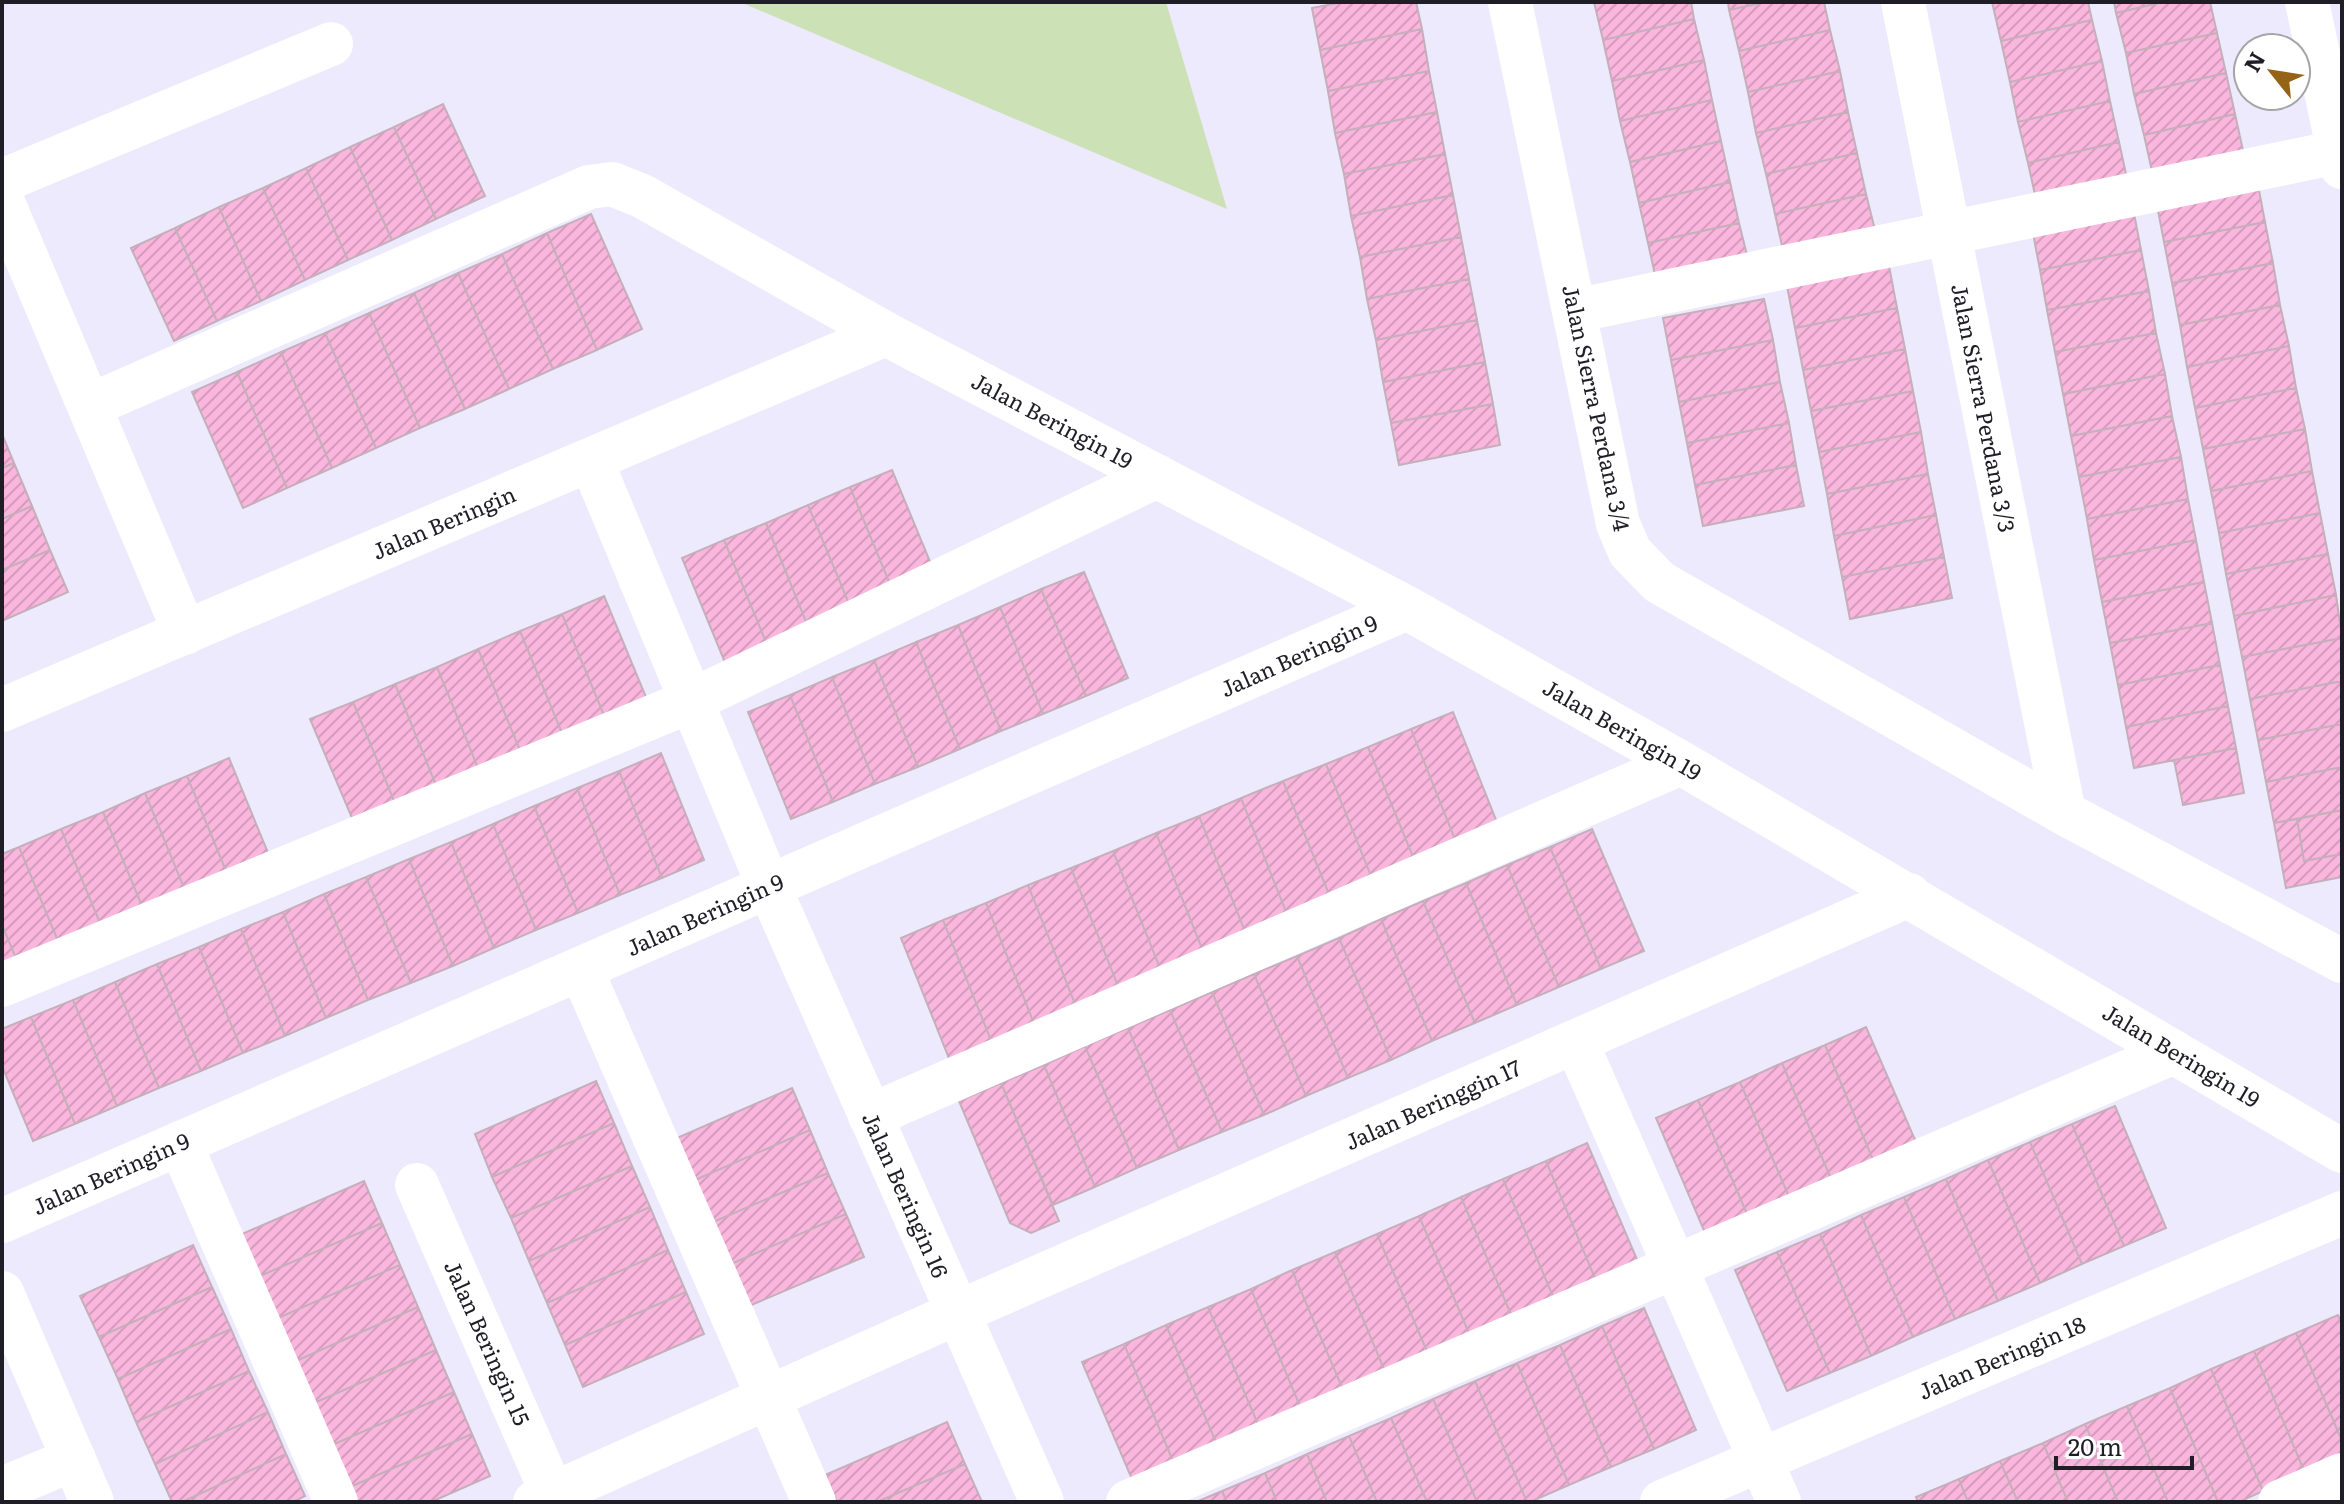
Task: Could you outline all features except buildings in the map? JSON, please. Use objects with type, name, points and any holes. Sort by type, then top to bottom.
[{"type":"street","name":"Jalan Sierra Perdana 3/4","points":[[1510,2],[1618,524],[1630,552],[1659,582],[2064,813],[2342,961]]},
{"type":"street","name":"Jalan Sierra Perdana 3/3","points":[[1903,2],[2064,813]]},
{"type":"street","points":[[1574,311],[2341,156],[2307,2]]},
{"type":"street","points":[[2,181],[331,44]]},
{"type":"street","name":"Jalan Beringin 19","points":[[89,406],[589,187],[612,184],[642,196],[886,334],[1407,608],[1909,895],[2342,1151]]},
{"type":"street","points":[[2,200],[185,633]]},
{"type":"street","name":"Jalan Beringin","points":[[2,710],[886,334]]},
{"type":"street","name":"Jalan Beringin 16","points":[[591,460],[769,887],[1042,1502]]},
{"type":"street","points":[[2,985],[691,701],[1157,476]]},
{"type":"street","name":"Jalan Beringin 9","points":[[2,1221],[1407,608]]},
{"type":"street","points":[[870,1116],[1681,763]]},
{"type":"street","name":"Jalan Beringgin 17","points":[[548,1499],[957,1313],[1909,895]]},
{"type":"street","points":[[581,969],[814,1502]]},
{"type":"street","points":[[1576,1042],[1779,1502]]},
{"type":"street","points":[[1128,1502],[2174,1052]]},
{"type":"street","points":[[180,1143],[336,1502]]},
{"type":"street","name":"Jalan Beringin 15","points":[[417,1185],[548,1499]]},
{"type":"street","name":"Jalan Beringin 18","points":[[1662,1502],[2342,1213]]},
{"type":"street","points":[[2,1293],[92,1502]]},
{"type":"street","points":[[2,1489],[74,1459]]},
{"type":"street","points":[[2280,1502],[2342,1475]]},
{"type":"green space","points":[[740,2],[1166,2],[1227,209]]}]
